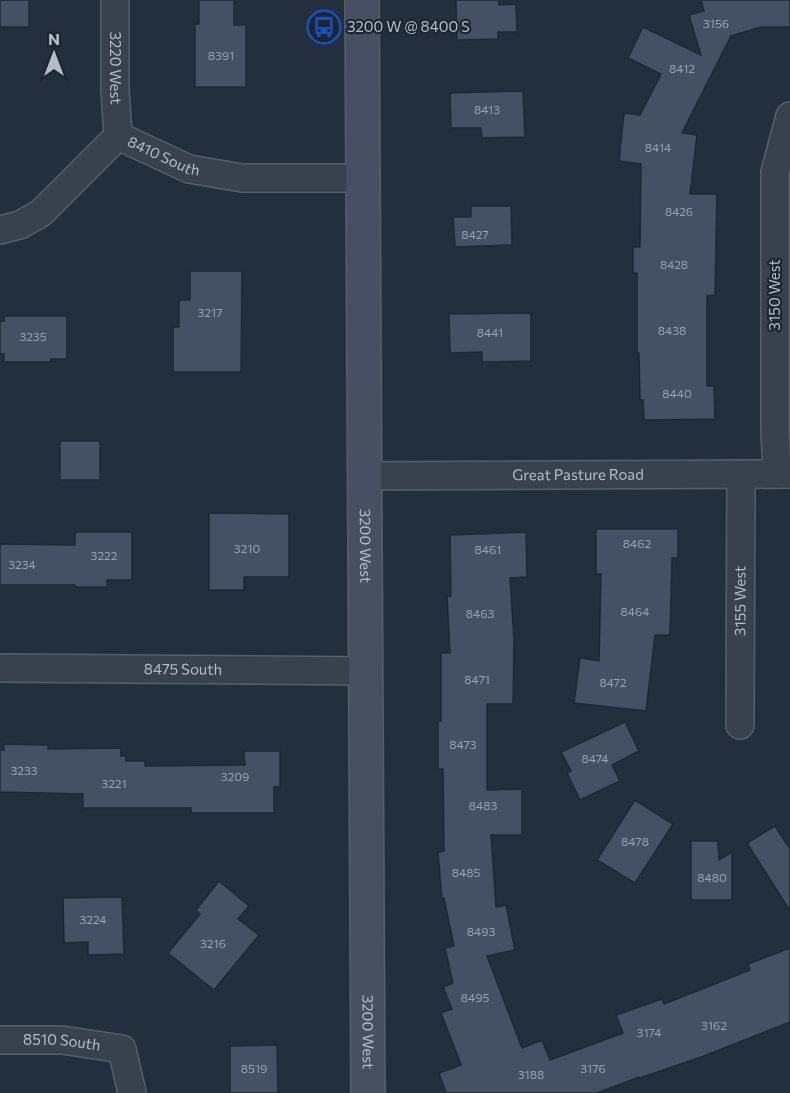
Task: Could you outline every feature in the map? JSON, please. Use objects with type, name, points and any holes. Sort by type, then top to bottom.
[{"type":"street","name":"3220 West","points":[[115,0],[115,90],[118,136]]},
{"type":"street","name":"3200 West","points":[[362,0],[368,1093]]},
{"type":"street","name":"3150 West","points":[[783,474],[775,429],[775,172],[789,117]]},
{"type":"street","name":"8410 South","points":[[0,230],[20,225],[41,213],[118,136],[189,169],[242,178],[364,178]]},
{"type":"street","name":"Great Pasture Road","points":[[366,476],[783,474]]},
{"type":"street","name":"3155 West","points":[[740,725],[741,475]]},
{"type":"street","name":"8475 South","points":[[0,668],[366,671]]},
{"type":"street","name":"8510 South","points":[[0,1040],[62,1040],[122,1048],[132,1093]]},
{"type":"building","points":[[0,0],[29,0],[29,27],[0,27]]},
{"type":"building","points":[[199,0],[234,0],[234,25],[246,25],[246,87],[195,87],[195,24],[199,24]]},
{"type":"building","points":[[456,0],[499,0],[499,5],[516,4],[517,32],[498,32],[498,39],[457,40]]},
{"type":"building","points":[[701,0],[790,0],[790,27],[761,27],[731,36],[682,133],[697,135],[690,194],[717,194],[715,295],[707,296],[707,386],[714,386],[715,419],[644,420],[643,400],[640,400],[639,353],[637,353],[637,273],[633,273],[633,247],[640,247],[641,164],[619,161],[624,113],[640,115],[661,74],[628,58],[643,27],[701,55],[689,15],[704,11]]},
{"type":"building","points":[[523,91],[525,137],[482,138],[481,128],[451,128],[450,93]]},
{"type":"building","points":[[471,206],[511,206],[512,245],[455,247],[453,217],[471,217]]},
{"type":"building","points":[[190,271],[242,271],[241,372],[173,372],[173,327],[179,327],[179,300],[190,300]]},
{"type":"building","points":[[531,313],[531,361],[482,362],[482,352],[450,353],[449,314]]},
{"type":"building","points":[[4,316],[67,316],[67,359],[51,359],[51,362],[4,362],[4,354],[0,354],[0,321],[4,321]]},
{"type":"building","points":[[60,441],[100,441],[100,480],[60,480]]},
{"type":"building","points":[[209,513],[289,514],[289,577],[244,577],[244,590],[209,590]]},
{"type":"building","points":[[596,529],[678,529],[678,558],[672,558],[670,635],[655,635],[646,711],[574,703],[580,658],[599,661],[601,574],[596,574]]},
{"type":"building","points":[[75,532],[132,532],[132,580],[107,580],[107,587],[0,585],[0,544],[75,545]]},
{"type":"building","points":[[526,532],[527,577],[510,578],[514,639],[513,704],[487,704],[487,790],[522,789],[522,835],[491,835],[496,907],[506,905],[515,950],[487,956],[522,1048],[542,1040],[550,1060],[623,1033],[616,1015],[662,999],[664,1004],[750,970],[748,964],[790,948],[790,1022],[704,1056],[597,1093],[446,1093],[439,1073],[461,1065],[441,1013],[452,1009],[443,987],[453,983],[445,948],[454,946],[444,898],[442,899],[438,852],[444,851],[443,769],[438,769],[438,721],[441,721],[441,653],[450,653],[447,596],[451,596],[450,535]]},
{"type":"building","points":[[625,722],[639,751],[612,765],[620,781],[580,800],[567,773],[571,771],[561,752]]},
{"type":"building","points":[[4,744],[48,745],[48,749],[121,748],[121,756],[126,756],[126,761],[145,761],[145,766],[245,765],[244,751],[280,751],[280,787],[274,787],[274,813],[191,813],[191,808],[83,808],[83,794],[0,792],[0,750],[4,750]]},
{"type":"building","points":[[635,800],[673,824],[635,883],[597,860]]},
{"type":"building","points":[[775,826],[790,849],[790,911],[747,843]]},
{"type":"building","points":[[691,841],[718,841],[719,860],[732,852],[732,900],[691,900]]},
{"type":"building","points":[[219,881],[249,906],[238,919],[259,935],[214,990],[168,953],[200,914],[196,910]]},
{"type":"building","points":[[122,897],[124,954],[88,955],[88,942],[64,943],[63,898]]},
{"type":"building","points":[[277,1045],[278,1093],[230,1093],[230,1046]]},
{"type":"place","name":"3200 W @ 8400 S","points":[[324,27]]}]
